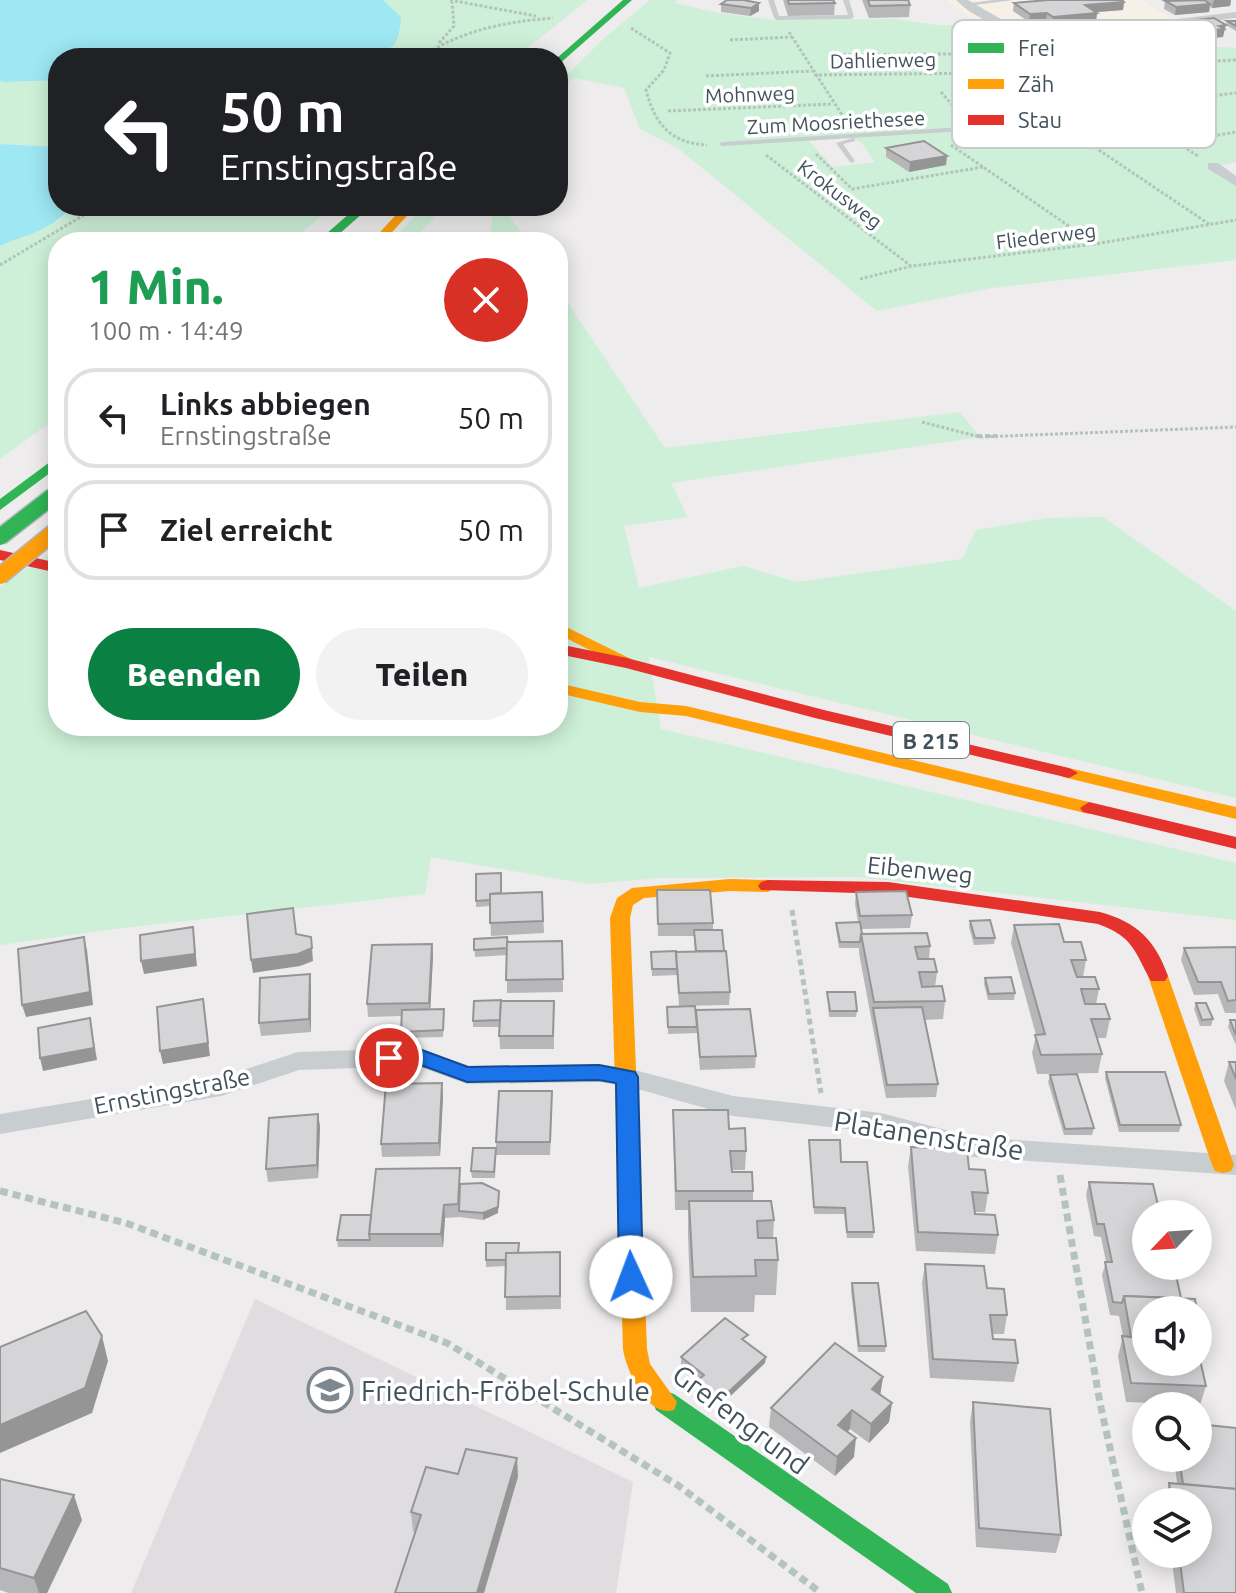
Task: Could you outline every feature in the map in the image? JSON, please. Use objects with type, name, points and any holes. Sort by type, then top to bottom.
[{"type":"main road","points":[[549,48],[604,0]]},
{"type":"main road","points":[[568,53],[628,0]]},
{"type":"main road","points":[[335,232],[353,216]]},
{"type":"main road","points":[[366,232],[384,216]]},
{"type":"main road","points":[[386,232],[401,216]]},
{"type":"main road","points":[[0,506],[48,468]]},
{"type":"main road","points":[[0,537],[48,499]]},
{"type":"main road","points":[[0,513],[48,525]]},
{"type":"main road","points":[[0,576],[48,536]]},
{"type":"main road","points":[[0,546],[48,557]]},
{"type":"main road","points":[[0,555],[48,566]]},
{"type":"main road","points":[[568,633],[627,663]]},
{"type":"main road","name":"B 215","points":[[568,651],[1236,813]]},
{"type":"main road","name":"B 215","points":[[568,674],[654,694],[686,711]]},
{"type":"main road","name":"B 215","points":[[568,690],[640,707],[686,711],[1236,843]]},
{"type":"main road","name":"Eibenweg","points":[[627,1077],[620,918],[624,902],[639,892],[788,886],[888,888],[1100,918],[1123,925],[1148,946],[1230,1165]]},
{"type":"main road","name":"Grefengrund","points":[[627,1077],[630,1252],[638,1368],[652,1389],[674,1411],[938,1593]]},
{"type":"street","points":[[964,2],[993,20]]},
{"type":"street","points":[[1183,20],[1236,15]]},
{"type":"street","points":[[1213,166],[1236,182]]},
{"type":"street","name":"Ernstingstraße","points":[[0,1124],[221,1087],[298,1061],[419,1057],[467,1075],[599,1073],[627,1077]]},
{"type":"street","name":"Platanenstraße","points":[[627,1077],[733,1106],[881,1123],[973,1147],[1230,1165]]},
{"type":"lane","points":[[771,0],[777,18],[851,17],[846,0]]},
{"type":"lane","points":[[964,2],[1011,0]]},
{"type":"lane","name":"Zum Moosriethesee","points":[[722,144],[952,131]]},
{"type":"lane","points":[[852,161],[839,143],[861,138]]},
{"type":"path","points":[[433,48],[454,26],[451,1],[553,18],[522,20],[470,31],[436,46]]},
{"type":"path","points":[[784,24],[833,104],[861,138]]},
{"type":"path","points":[[631,28],[670,53],[664,70],[646,90],[653,115],[688,144],[722,144]]},
{"type":"path","points":[[730,40],[792,37]]},
{"type":"path","points":[[828,55],[952,54]]},
{"type":"path","name":"Dahlienweg","points":[[1216,61],[1236,60]]},
{"type":"path","name":"Dahlienweg","points":[[706,76],[952,72]]},
{"type":"path","points":[[1216,95],[1236,93]]},
{"type":"path","name":"Mohnweg","points":[[668,111],[833,104]]},
{"type":"path","points":[[935,132],[952,144]]},
{"type":"path","points":[[1216,135],[1236,132]]},
{"type":"path","points":[[802,138],[852,189],[983,167]]},
{"type":"path","name":"Krokusweg","points":[[752,142],[912,266]]},
{"type":"path","points":[[957,148],[1095,244]]},
{"type":"path","points":[[1095,148],[1210,224]]},
{"type":"path","points":[[1185,148],[1213,166]]},
{"type":"path","points":[[60,232],[84,216]]},
{"type":"path","name":"Fliederweg","points":[[860,279],[912,266],[1095,244],[1236,220]]},
{"type":"path","points":[[0,265],[48,239]]},
{"type":"path","points":[[922,422],[980,437],[1236,427]]},
{"type":"path","points":[[788,886],[825,1118]]},
{"type":"path","points":[[1057,1155],[1100,1403],[1142,1593]]},
{"type":"path","points":[[0,1191],[126,1223],[447,1343],[679,1486],[821,1593]]},
{"type":"shaded area","points":[[946,0],[1141,0],[1174,20],[973,20]]},
{"type":"shaded area","name":"Friedrich-Fröbel-Schule","points":[[255,1299],[633,1482],[616,1593],[131,1593]]},
{"type":"green space","points":[[383,0],[587,0],[527,48],[389,48],[388,5]]},
{"type":"green space","points":[[650,0],[677,0],[675,3],[719,13],[775,20],[895,19],[952,25],[952,148],[1216,148],[1216,47],[1236,48],[1236,162],[1209,168],[1236,186],[1236,260],[992,288],[877,311],[679,149],[640,129],[624,88],[573,78],[568,83],[568,74],[603,39]],"holes":[[[849,137],[861,142],[875,162],[833,167],[809,141]]]},
{"type":"green space","points":[[48,80],[48,146],[0,144],[0,81]]},
{"type":"green space","points":[[64,216],[322,216],[302,232],[48,232],[48,424],[0,459],[0,246]]},
{"type":"green space","points":[[415,216],[436,216],[420,232],[400,232]]},
{"type":"green space","points":[[493,216],[510,216],[520,232],[490,232]]},
{"type":"green space","points":[[568,303],[665,448],[960,412],[980,437],[671,483],[688,517],[624,526],[639,588],[743,566],[797,582],[962,559],[976,530],[1047,518],[1103,517],[1236,611],[1236,798],[649,657],[661,729],[1236,863],[1236,920],[858,877],[660,878],[589,884],[431,857],[425,894],[0,945],[0,586],[48,555],[48,736],[568,736]]},
{"type":"water","points":[[0,0],[383,0],[401,17],[399,33],[389,48],[48,48],[48,80],[0,81]]},
{"type":"water","points":[[0,144],[48,146],[48,216],[62,216],[39,231],[0,246]]},
{"type":"building","points":[[727,0],[759,3],[751,8],[721,4]]},
{"type":"building","points":[[788,0],[833,0],[835,3],[789,4]]},
{"type":"building","points":[[868,0],[908,0],[910,5],[870,6]]},
{"type":"building","points":[[1048,0],[1124,2],[1085,5],[1097,13],[1053,17],[1047,13],[1030,14],[1014,3]]},
{"type":"building","points":[[1204,0],[1210,4],[1176,7],[1165,1]]},
{"type":"building","points":[[1214,18],[1226,25],[1219,26],[1224,29],[1216,30],[1216,20],[1195,20]]},
{"type":"building","points":[[924,141],[947,156],[910,162],[886,148]]},
{"type":"building","points":[[501,873],[501,893],[490,894],[490,900],[476,901],[476,874]]},
{"type":"building","points":[[657,890],[710,890],[713,923],[658,924]]},
{"type":"building","points":[[906,891],[912,915],[860,916],[856,892]]},
{"type":"building","points":[[542,892],[543,921],[490,923],[490,894]]},
{"type":"building","points":[[293,908],[296,934],[311,937],[312,948],[298,954],[251,960],[247,914]]},
{"type":"building","points":[[990,920],[995,938],[975,938],[970,921]]},
{"type":"building","points":[[860,922],[860,942],[840,942],[836,923]]},
{"type":"building","points":[[1059,924],[1064,942],[1081,942],[1086,960],[1071,960],[1077,977],[1095,977],[1099,989],[1081,989],[1085,1004],[1105,1004],[1110,1019],[1091,1019],[1102,1054],[1041,1055],[1035,1035],[1045,1034],[1014,925]]},
{"type":"building","points":[[193,927],[195,954],[141,961],[140,935]]},
{"type":"building","points":[[694,930],[722,930],[724,951],[696,951]]},
{"type":"building","points":[[927,933],[930,946],[915,947],[918,959],[934,959],[937,972],[919,972],[922,987],[942,986],[945,1001],[874,1002],[861,934]]},
{"type":"building","points":[[84,937],[90,992],[22,1005],[18,949]]},
{"type":"building","points":[[507,937],[508,948],[474,950],[474,939]]},
{"type":"building","points":[[562,941],[563,979],[506,980],[507,942]]},
{"type":"building","points":[[432,944],[429,1003],[367,1004],[372,945]]},
{"type":"building","points":[[1236,947],[1236,1000],[1228,1001],[1221,982],[1198,982],[1184,948]]},
{"type":"building","points":[[676,951],[677,969],[652,969],[651,952]]},
{"type":"building","points":[[726,951],[730,992],[679,993],[676,952]]},
{"type":"building","points":[[310,974],[309,1019],[259,1023],[260,978]]},
{"type":"building","points":[[1011,977],[1015,993],[989,994],[985,978]]},
{"type":"building","points":[[827,992],[855,992],[857,1011],[830,1011]]},
{"type":"building","points":[[203,999],[208,1043],[160,1051],[157,1007]]},
{"type":"building","points":[[501,1000],[500,1020],[473,1021],[474,1001]]},
{"type":"building","points":[[501,1001],[554,1001],[553,1036],[499,1036]]},
{"type":"building","points":[[1196,1003],[1206,1003],[1213,1019],[1202,1020]]},
{"type":"building","points":[[695,1006],[697,1027],[668,1027],[667,1007]]},
{"type":"building","points":[[922,1007],[938,1084],[887,1085],[873,1008]]},
{"type":"building","points":[[444,1009],[443,1030],[401,1032],[402,1010]]},
{"type":"building","points":[[750,1009],[756,1056],[700,1057],[696,1010]]},
{"type":"building","points":[[90,1018],[94,1048],[40,1058],[38,1028]]},
{"type":"building","points":[[1230,1020],[1236,1020],[1236,1035]]},
{"type":"building","points":[[1229,1062],[1236,1062],[1236,1079]]},
{"type":"building","points":[[1106,1072],[1165,1072],[1181,1125],[1120,1125]]},
{"type":"building","points":[[1077,1074],[1094,1128],[1065,1129],[1050,1075]]},
{"type":"building","points":[[442,1083],[439,1143],[381,1144],[386,1084]]},
{"type":"building","points":[[499,1091],[552,1091],[550,1142],[496,1142]]},
{"type":"building","points":[[673,1110],[728,1110],[729,1129],[745,1128],[746,1151],[730,1151],[732,1172],[752,1172],[753,1191],[676,1191]]},
{"type":"building","points":[[318,1114],[317,1165],[266,1169],[269,1118]]},
{"type":"building","points":[[809,1140],[840,1140],[841,1162],[867,1162],[874,1232],[847,1232],[845,1208],[814,1207]]},
{"type":"building","points":[[911,1147],[967,1149],[969,1169],[985,1170],[988,1193],[972,1192],[975,1214],[995,1215],[998,1235],[918,1232]]},
{"type":"building","points":[[473,1148],[496,1148],[494,1172],[471,1171]]},
{"type":"building","points":[[460,1168],[458,1204],[444,1205],[441,1234],[369,1234],[376,1169]]},
{"type":"building","points":[[1089,1182],[1153,1184],[1157,1200],[1132,1200],[1132,1280],[1177,1280],[1181,1296],[1124,1296],[1122,1303],[1113,1302],[1105,1262],[1112,1262],[1104,1224],[1097,1224]]},
{"type":"building","points":[[482,1183],[499,1191],[498,1207],[483,1213],[459,1211],[460,1184]]},
{"type":"building","points":[[689,1201],[771,1201],[774,1220],[757,1221],[758,1238],[776,1238],[778,1260],[755,1260],[756,1276],[693,1277]]},
{"type":"building","points":[[341,1215],[371,1215],[370,1240],[337,1240]]},
{"type":"building","points":[[486,1243],[519,1243],[518,1253],[506,1253],[506,1260],[486,1260]]},
{"type":"building","points":[[560,1252],[560,1296],[505,1297],[506,1253]]},
{"type":"building","points":[[925,1264],[984,1266],[987,1288],[1004,1289],[1007,1315],[990,1315],[993,1339],[1015,1340],[1018,1363],[933,1359]]},
{"type":"building","points":[[852,1283],[878,1283],[886,1346],[859,1346]]},
{"type":"building","points":[[1124,1296],[1132,1296],[1132,1376],[1204,1376],[1206,1386],[1131,1383],[1122,1336],[1131,1337]]},
{"type":"building","points":[[86,1311],[102,1336],[85,1388],[0,1425],[0,1347]]},
{"type":"building","points":[[725,1318],[748,1335],[742,1339],[766,1357],[721,1399],[698,1380],[704,1375],[681,1357]]},
{"type":"building","points":[[835,1343],[883,1377],[872,1389],[892,1403],[871,1424],[852,1410],[838,1425],[856,1438],[837,1457],[771,1408]]},
{"type":"building","points":[[973,1402],[1050,1409],[1061,1535],[979,1528]]},
{"type":"building","points":[[1212,1425],[1236,1428],[1236,1489],[1183,1484],[1181,1472],[1212,1472]]},
{"type":"building","points":[[466,1449],[517,1458],[477,1593],[395,1593],[421,1515],[411,1512],[426,1467],[458,1474]]},
{"type":"building","points":[[0,1479],[74,1495],[34,1578],[0,1568]]},
{"type":"building","points":[[1169,1483],[1236,1489],[1236,1593],[1184,1593],[1181,1568],[1212,1568],[1212,1488],[1170,1488]]},
{"type":"traffic: fast","points":[[568,53],[628,0]]},
{"type":"traffic: fast","points":[[335,232],[353,216]]},
{"type":"traffic: fast","points":[[0,506],[48,468]]},
{"type":"traffic: fast","points":[[0,537],[48,500]]},
{"type":"traffic: fast","points":[[665,1402],[938,1593]]},
{"type":"traffic: slow","points":[[386,232],[401,216]]},
{"type":"traffic: slow","points":[[0,576],[48,537]]},
{"type":"traffic: slow","points":[[568,633],[627,663]]},
{"type":"traffic: slow","points":[[568,690],[640,707],[686,711],[1089,808]]},
{"type":"traffic: slow","points":[[1069,773],[1236,813]]},
{"type":"traffic: slow","points":[[665,1402],[638,1368],[635,1349],[620,918],[624,902],[639,892],[730,885],[768,886]]},
{"type":"traffic: slow","points":[[1158,976],[1223,1165]]},
{"type":"traffic: jam","points":[[0,555],[48,566]]},
{"type":"traffic: jam","points":[[568,651],[1069,773]]},
{"type":"traffic: jam","points":[[1089,808],[1236,843]]},
{"type":"traffic: jam","points":[[768,886],[888,888],[1100,918],[1123,927],[1138,938],[1158,976]]},
{"type":"place","name":"Friedrich-Fröbel-Schule","points":[[330,1390]]},
{"type":"route","points":[[389,1058],[419,1057],[467,1075],[599,1073],[627,1077],[631,1277]]}]
